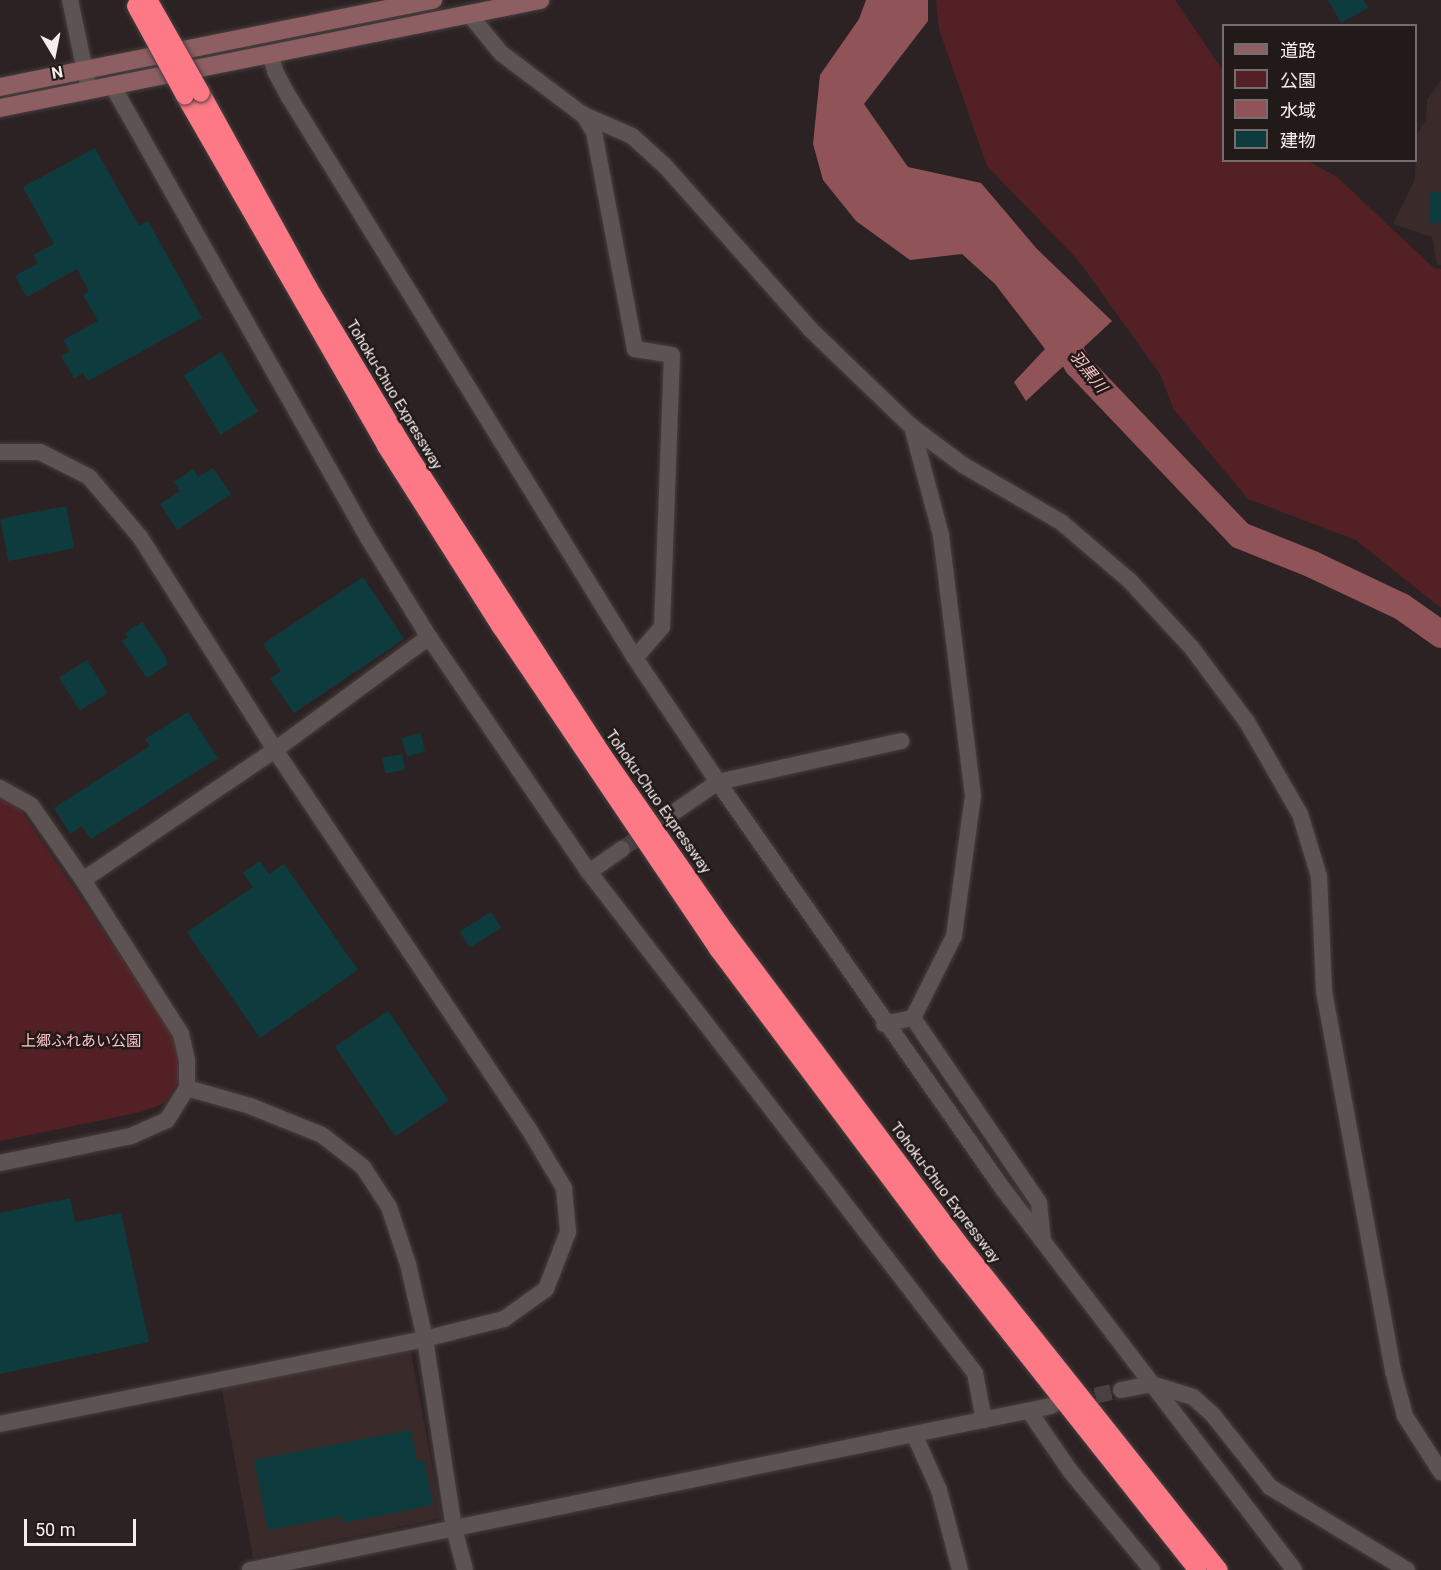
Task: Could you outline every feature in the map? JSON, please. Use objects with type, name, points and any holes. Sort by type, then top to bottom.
[{"type":"highway","name":"Tohoku-Chuo Expressway","points":[[142,2],[296,294],[386,446],[501,627],[712,940],[948,1255],[1198,1570]]},
{"type":"highway","name":"Tohoku-Chuo Expressway","points":[[193,95],[406,451],[609,764],[720,924],[968,1255],[1219,1570]]},
{"type":"street","points":[[70,0],[89,90]]},
{"type":"street","points":[[0,87],[433,0]]},
{"type":"street","points":[[0,108],[540,0]]},
{"type":"street","points":[[468,13],[501,53],[582,114],[632,136],[665,166],[810,329],[912,427],[963,465],[1061,522],[1130,581],[1191,646],[1247,722],[1300,814],[1319,876],[1324,991],[1393,1371],[1405,1416],[1441,1472]]},
{"type":"street","points":[[270,53],[274,70],[290,97],[635,658],[718,782],[884,1024],[1043,1241],[1294,1570]]},
{"type":"street","points":[[112,86],[368,538],[429,637],[589,872],[975,1373],[984,1420]]},
{"type":"street","points":[[582,114],[594,132],[635,349],[672,355],[662,627],[635,658]]},
{"type":"street","points":[[912,427],[941,535],[973,796],[954,936],[913,1018]]},
{"type":"street","points":[[0,452],[40,452],[89,477],[140,537],[275,750],[527,1126],[564,1188],[568,1232],[546,1289],[504,1319],[425,1339],[0,1424]]},
{"type":"street","points":[[83,880],[275,750],[429,637]]},
{"type":"street","points":[[670,815],[718,782],[901,741]]},
{"type":"street","points":[[0,788],[31,805],[83,880],[181,1034],[188,1060],[187,1088],[167,1120],[131,1136],[0,1163]]},
{"type":"street","points":[[589,872],[622,849]]},
{"type":"street","points":[[884,1024],[913,1018]]},
{"type":"street","points":[[913,1018],[1039,1203],[1043,1241]]},
{"type":"street","points":[[187,1088],[250,1106],[322,1135],[363,1167],[389,1207],[408,1264],[425,1339],[454,1528],[465,1570]]},
{"type":"street","points":[[1121,1390],[1151,1384],[1193,1397],[1213,1415],[1270,1487],[1407,1570]]},
{"type":"street","points":[[250,1570],[293,1566],[454,1528],[1051,1406]]},
{"type":"street","points":[[1029,1411],[1071,1472],[1152,1570]]},
{"type":"street","points":[[915,1434],[939,1490],[960,1570]]},
{"type":"shaded area","points":[[1441,80],[1441,265],[1437,265],[1432,237],[1393,224],[1415,179],[1417,134],[1426,120],[1427,100]]},
{"type":"shaded area","points":[[405,1347],[411,1352],[442,1518],[253,1558],[221,1385]]},
{"type":"green space","points":[[936,0],[1175,0],[1222,70],[1222,162],[1310,162],[1337,177],[1435,269],[1441,269],[1441,608],[1356,540],[1248,499],[1174,410],[1160,374],[1078,260],[987,166],[939,29]]},
{"type":"green space","name":"上郷ふれあい公園","points":[[0,787],[18,806],[174,1035],[180,1057],[179,1080],[165,1103],[141,1112],[0,1141]]},
{"type":"water","points":[[866,0],[928,0],[928,21],[864,104],[908,167],[981,183],[1037,249],[1112,321],[1026,401],[1014,382],[1045,349],[995,284],[962,254],[910,260],[856,221],[823,180],[813,144],[820,75],[859,19]]},
{"type":"building","points":[[1328,0],[1364,0],[1368,8],[1341,23]]},
{"type":"building","points":[[95,148],[139,226],[148,221],[202,318],[88,381],[83,373],[74,378],[61,356],[70,351],[63,340],[98,321],[83,295],[89,291],[77,269],[27,297],[15,276],[38,263],[33,255],[54,244],[23,187]]},
{"type":"building","points":[[1429,192],[1441,192],[1441,223],[1429,223]]},
{"type":"building","points":[[221,352],[258,411],[221,435],[184,375]]},
{"type":"building","points":[[213,468],[231,494],[177,530],[160,504],[180,491],[174,482],[193,469],[198,477]]},
{"type":"building","points":[[66,506],[74,548],[8,561],[0,519]]},
{"type":"building","points":[[363,577],[404,639],[294,713],[270,679],[281,671],[263,644]]},
{"type":"building","points":[[142,622],[166,658],[167,665],[147,678],[122,641],[128,637],[125,633]]},
{"type":"building","points":[[87,660],[108,693],[80,711],[59,677]]},
{"type":"building","points":[[188,712],[218,758],[91,839],[82,826],[70,834],[54,808],[150,746],[145,739]]},
{"type":"building","points":[[420,733],[425,751],[407,757],[402,738]]},
{"type":"building","points":[[402,754],[405,770],[385,774],[382,758]]},
{"type":"building","points":[[260,861],[269,874],[284,864],[358,970],[260,1038],[187,932],[253,887],[243,873]]},
{"type":"building","points":[[491,912],[501,928],[470,948],[460,932]]},
{"type":"building","points":[[388,1011],[448,1101],[395,1136],[335,1047]]},
{"type":"building","points":[[70,1198],[75,1222],[121,1213],[149,1342],[0,1374],[0,1213]]},
{"type":"building","points":[[411,1430],[417,1461],[424,1460],[433,1505],[343,1523],[341,1516],[268,1530],[254,1460]]},
{"type":"waterway","name":"羽黒川","points":[[1066,323],[1067,346],[1077,364],[1240,535],[1312,564],[1401,606],[1441,634]]},
{"type":"tunnel","points":[[622,849],[670,815]]},
{"type":"tunnel","points":[[1072,1401],[1121,1390]]}]
